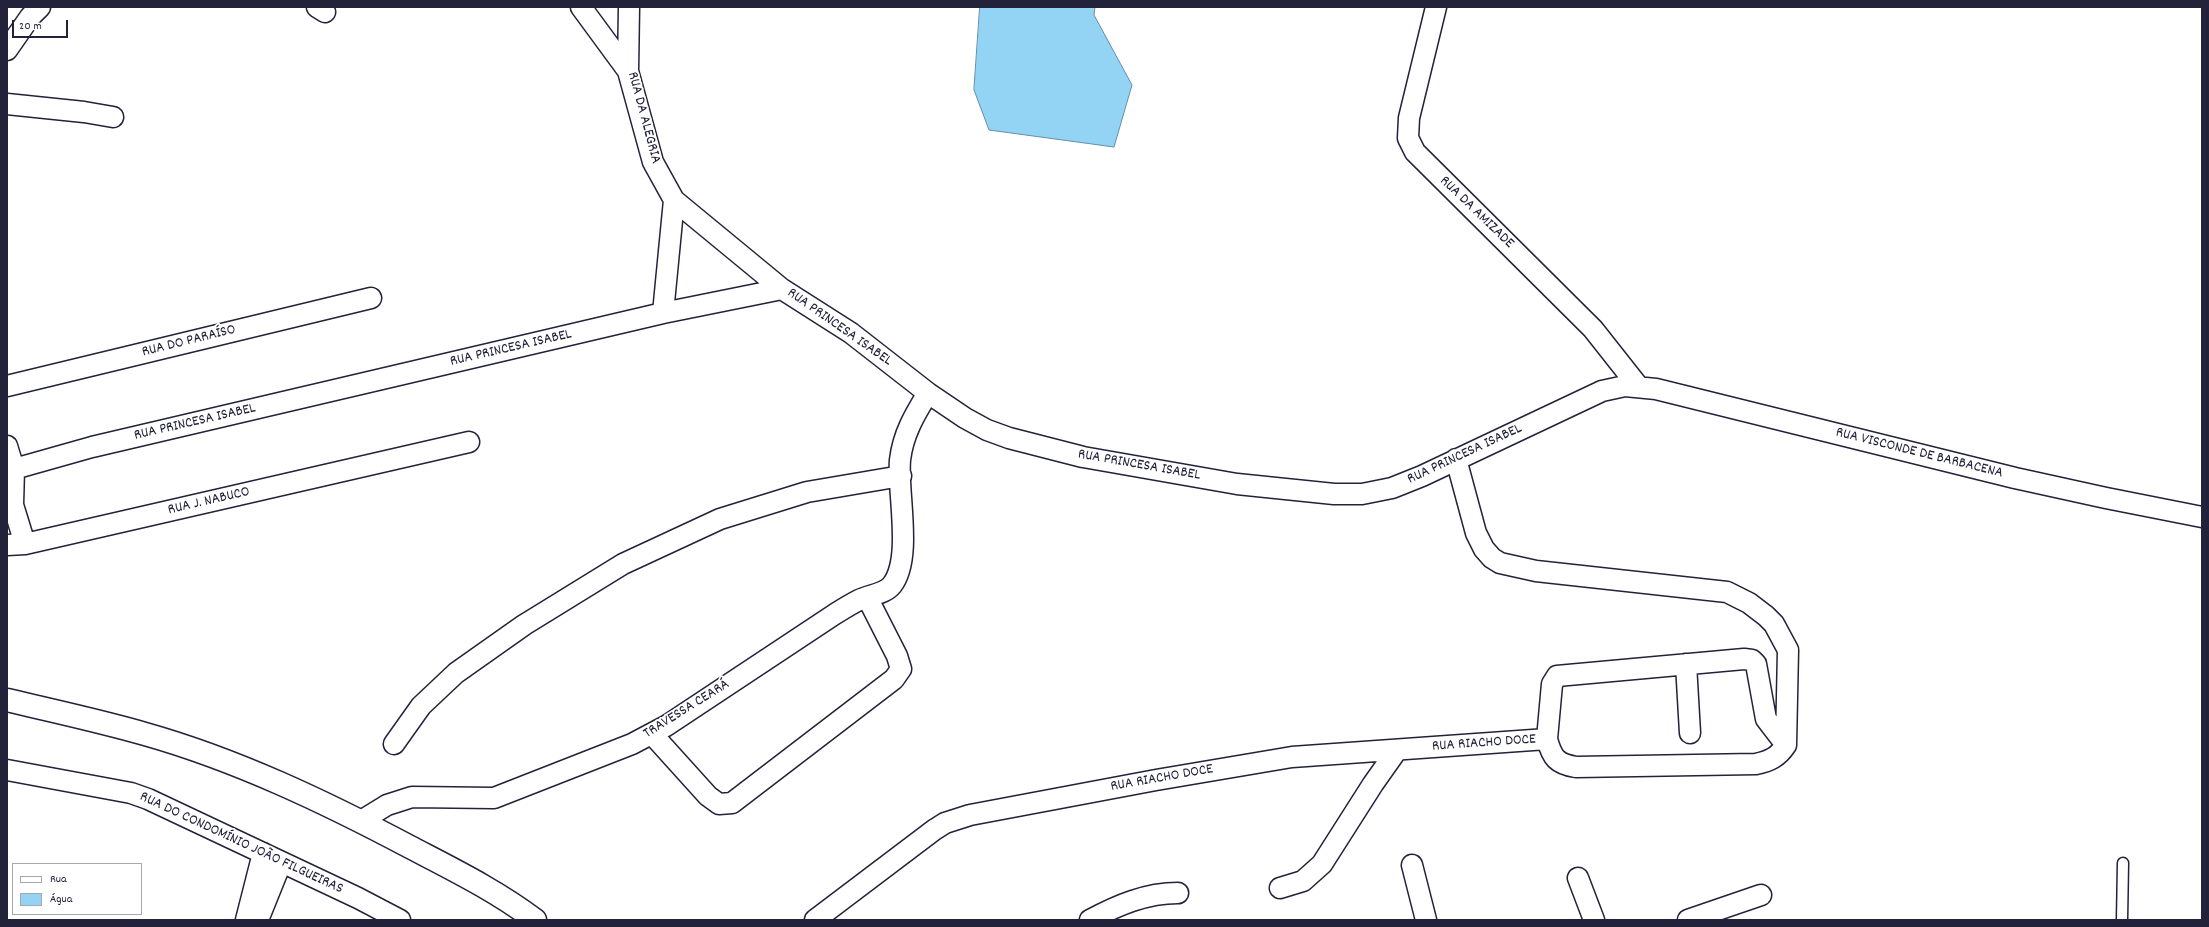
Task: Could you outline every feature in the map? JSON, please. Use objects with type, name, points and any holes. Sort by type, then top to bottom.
[{"type":"main road","points":[[7,700],[146,734],[207,755],[317,800],[361,821],[456,871],[535,920]]},
{"type":"street","points":[[7,50],[30,17],[40,7]]},
{"type":"street","points":[[581,7],[628,71]]},
{"type":"street","name":"RUA DA ALEGRIA","points":[[629,7],[628,71],[653,162],[674,200],[782,288]]},
{"type":"street","name":"RUA DA AMIZADE","points":[[1436,7],[1409,118],[1408,138],[1415,152],[1594,329],[1638,386]]},
{"type":"street","points":[[7,104],[84,112],[113,117]]},
{"type":"street","points":[[663,313],[674,200]]},
{"type":"street","name":"RUA PRINCESA ISABEL","points":[[14,468],[92,447],[663,313],[782,288],[851,332],[928,393],[976,424],[1009,438],[1083,457],[1237,484],[1334,494],[1362,494],[1392,488],[1614,387],[1638,386]]},
{"type":"street","name":"RUA DO PARAÍSO","points":[[7,386],[370,298]]},
{"type":"street","name":"RUA VISCONDE DE BARBACENA","points":[[1638,386],[1730,406],[2015,478],[2202,517]]},
{"type":"street","name":"TRAVESSA CEARÁ","points":[[361,821],[387,805],[412,797],[494,798],[573,768],[652,734],[835,614],[891,587],[897,578],[903,533],[900,462],[907,433],[928,393]]},
{"type":"street","name":"RUA J. NABUCO","points":[[14,468],[13,505],[16,544],[469,442]]},
{"type":"street","points":[[7,446],[14,468]]},
{"type":"street","points":[[1456,459],[1476,533],[1484,549],[1492,558],[1500,563],[1536,571],[1727,592],[1749,603],[1766,616],[1774,624],[1788,650],[1786,745]]},
{"type":"street","points":[[394,744],[421,706],[456,673],[524,625],[623,564],[720,519],[807,492],[901,476]]},
{"type":"street","points":[[652,734],[708,796],[719,804],[732,803],[894,679],[901,669],[897,656],[868,597]]},
{"type":"street","points":[[1547,739],[1552,684],[1557,676],[1686,664],[1752,660],[1756,664],[1766,719],[1786,745]]},
{"type":"street","points":[[1686,664],[1690,734]]},
{"type":"street","name":"RUA RIACHO DOCE","points":[[815,920],[945,823],[957,819],[1110,788],[1292,757],[1547,739],[1551,752],[1564,765],[1592,768],[1756,764],[1768,761],[1780,755],[1786,745]]},
{"type":"street","points":[[1280,888],[1303,881],[1322,864],[1373,784],[1397,750]]},
{"type":"street","name":"RUA DO CONDOMÍNIO JOÃO FILGUEIRAS","points":[[7,770],[131,793],[164,806],[281,863],[358,898],[400,920]]},
{"type":"street","points":[[246,920],[263,853]]},
{"type":"street","points":[[258,920],[281,863]]},
{"type":"street","points":[[1412,865],[1426,920]]},
{"type":"street","points":[[1578,878],[1594,920]]},
{"type":"street","points":[[1090,920],[1139,898],[1152,894],[1178,893]]},
{"type":"street","points":[[1688,920],[1761,895]]},
{"type":"lane","points":[[2122,920],[2123,863]]},
{"type":"water","points":[[980,7],[1095,7],[1094,15],[1132,85],[1114,147],[989,130],[974,90]]}]
